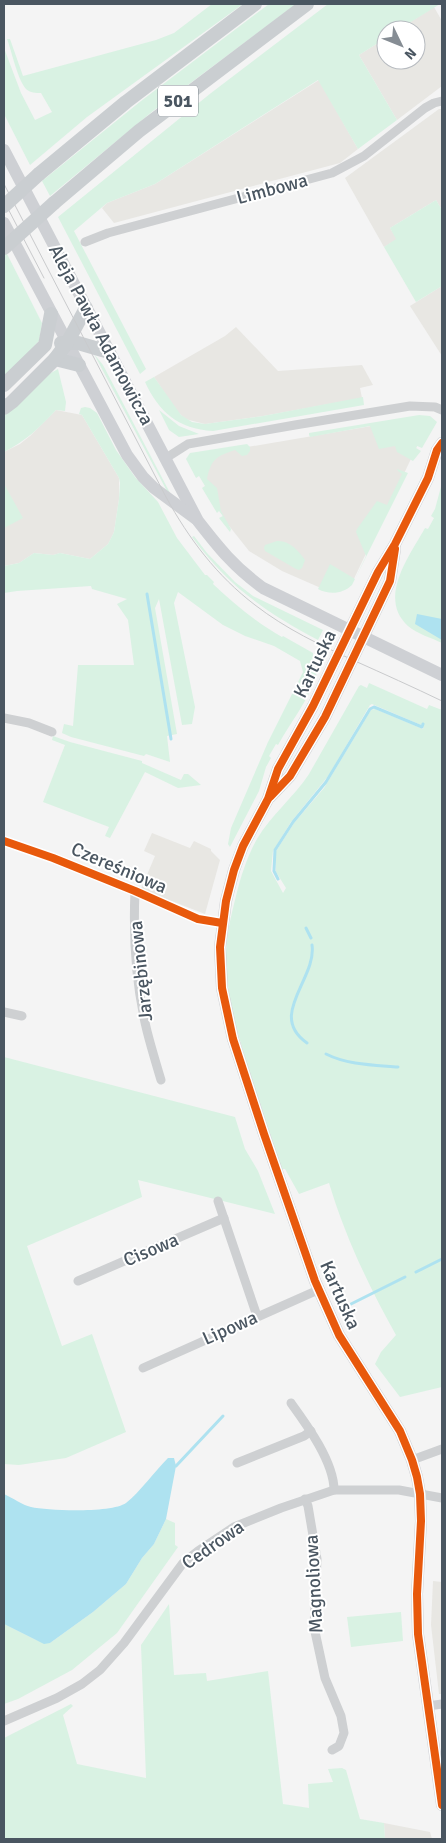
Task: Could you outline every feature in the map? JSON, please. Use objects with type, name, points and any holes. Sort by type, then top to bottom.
[{"type":"main road","name":"501","points":[[4,206],[39,174],[158,77],[255,4]]},
{"type":"main road","name":"501","points":[[4,248],[139,131],[307,4]]},
{"type":"main road","points":[[4,408],[54,359],[67,343],[86,308]]},
{"type":"main road","points":[[4,385],[45,345],[51,314]]},
{"type":"main road","points":[[45,345],[67,343],[86,345],[109,352]]},
{"type":"main road","points":[[54,359],[79,365]]},
{"type":"street","name":"Limbowa","points":[[85,242],[108,233],[332,173],[364,156],[425,108],[442,101]]},
{"type":"street","name":"Aleja Pawła Adamowicza","points":[[4,150],[198,520],[227,559],[263,588],[442,675]]},
{"type":"street","name":"Aleja Pawła Adamowicza","points":[[4,223],[118,440],[143,476],[154,488],[198,520]]},
{"type":"street","points":[[166,458],[188,444],[294,424],[410,406],[435,407],[442,410]]},
{"type":"street","name":"Kartuska","points":[[442,443],[437,450],[428,478],[395,544],[378,572],[313,706],[278,769],[268,799],[243,846],[236,864],[222,922],[220,972],[228,1021],[264,1134],[318,1290],[339,1335],[395,1421],[412,1460],[420,1494],[421,1521],[417,1594],[418,1634],[442,1805]]},
{"type":"street","name":"Kartuska","points":[[428,478],[442,461]]},
{"type":"street","name":"Kartuska","points":[[268,799],[290,776],[325,717],[390,580],[395,544]]},
{"type":"street","points":[[4,718],[29,723],[52,732]]},
{"type":"street","name":"Czereśniowa","points":[[4,841],[53,858],[198,919],[222,922]]},
{"type":"street","name":"Jarzębinowa","points":[[135,891],[140,993],[147,1032],[161,1080]]},
{"type":"street","points":[[4,1012],[22,1016]]},
{"type":"street","points":[[218,1201],[258,1316]]},
{"type":"street","name":"Cisowa","points":[[78,1281],[224,1218]]},
{"type":"street","name":"Lipowa","points":[[143,1368],[318,1290]]},
{"type":"street","points":[[291,1403],[311,1431],[334,1481],[334,1490]]},
{"type":"street","points":[[237,1463],[311,1431]]},
{"type":"street","points":[[412,1460],[442,1448]]},
{"type":"street","name":"Cedrowa","points":[[4,1721],[57,1698],[82,1684],[100,1670],[124,1643],[177,1569],[190,1556],[234,1527],[306,1498],[334,1490],[399,1490],[442,1498]]},
{"type":"street","name":"Magnoliowa","points":[[306,1498],[317,1559],[314,1627],[325,1678],[341,1716],[344,1733],[339,1746],[332,1750]]},
{"type":"street","points":[[428,1706],[442,1704]]},
{"type":"shaded area","points":[[434,7],[442,21],[442,86],[397,120],[359,55],[376,44],[376,70],[426,70],[426,20],[414,20]]},
{"type":"shaded area","points":[[319,80],[358,149],[340,163],[114,223],[102,208],[107,203],[155,184]]},
{"type":"shaded area","points":[[439,109],[442,109],[442,210],[436,200],[390,228],[397,239],[384,247],[345,178]]},
{"type":"shaded area","points":[[442,286],[442,356],[410,306]]},
{"type":"shaded area","points":[[236,327],[278,371],[362,365],[373,385],[360,388],[362,398],[263,416],[205,424],[185,419],[176,410],[154,377],[225,336]]},
{"type":"shaded area","points":[[56,410],[82,415],[119,478],[119,499],[114,532],[108,544],[90,559],[60,553],[53,555],[34,553],[19,563],[4,566],[4,452],[20,444],[30,436]]},
{"type":"shaded area","points":[[395,422],[419,442],[351,585],[330,592],[282,571],[249,551],[226,522],[206,479],[209,462],[224,451]]},
{"type":"shaded area","points":[[152,833],[190,848],[194,841],[211,849],[220,860],[205,914],[141,889],[155,856],[144,851]]},
{"type":"shaded area","points":[[433,1581],[442,1582],[442,1694],[439,1694],[431,1625]]},
{"type":"shaded area","points":[[384,1823],[430,1832],[432,1839],[385,1839]]},
{"type":"green space","points":[[212,4],[243,4],[87,117],[30,165],[4,114],[4,48],[21,93],[35,120],[52,112],[41,93],[35,93],[26,89],[17,72],[7,39],[10,39],[23,76],[156,40],[174,33]]},
{"type":"green space","points":[[269,4],[296,4],[153,111],[50,196],[42,181],[141,101]]},
{"type":"green space","points":[[328,4],[440,4],[414,20],[376,20],[376,44],[359,55],[397,120],[358,149],[318,80],[155,184],[107,203],[74,231],[146,369],[140,374],[58,217],[211,93]]},
{"type":"green space","points":[[436,200],[442,210],[442,286],[416,302],[384,247],[396,239],[390,228]]},
{"type":"green space","points":[[4,248],[42,323],[39,341],[4,378]]},
{"type":"green space","points":[[94,354],[103,365],[170,493],[168,493]]},
{"type":"green space","points":[[58,369],[66,402],[65,411],[56,410],[32,434],[4,452],[4,416],[49,374]]},
{"type":"green space","points":[[154,377],[181,415],[192,422],[205,424],[263,416],[363,397],[364,405],[213,431],[201,430],[180,423],[163,410],[145,382]]},
{"type":"green space","points":[[85,407],[97,413],[116,450],[135,477],[158,502],[177,538],[205,575],[214,582],[213,584],[237,606],[264,626],[313,653],[316,676],[313,685],[278,745],[276,744],[269,756],[271,758],[266,767],[259,791],[230,847],[228,844],[231,828],[268,742],[303,672],[300,661],[274,646],[245,636],[223,625],[178,592],[174,603],[195,707],[192,724],[182,725],[159,599],[155,608],[177,734],[167,736],[170,762],[146,754],[144,756],[71,737],[62,733],[64,724],[73,726],[78,665],[134,665],[128,620],[117,604],[127,599],[92,589],[91,586],[4,593],[4,566],[19,563],[34,553],[53,555],[60,553],[90,559],[108,544],[114,532],[119,499],[119,478],[82,415],[79,414],[81,408]]},
{"type":"green space","points":[[159,410],[179,426],[199,434],[179,437],[169,430]]},
{"type":"green space","points":[[419,415],[430,416],[437,422],[422,448],[417,446],[416,448],[421,451],[413,461],[397,452],[395,446],[379,449],[370,426],[310,437],[309,435],[309,433]]},
{"type":"green space","points":[[247,444],[250,447],[250,451],[247,455],[242,456],[235,450],[216,459],[207,479],[217,488],[221,511],[231,529],[230,532],[219,518],[223,516],[219,511],[217,513],[202,488],[205,486],[199,476],[196,478],[186,459],[190,453]]},
{"type":"green space","points":[[397,469],[408,473],[355,579],[366,556],[356,532],[357,529],[377,501],[387,505],[402,474]]},
{"type":"green space","points":[[442,483],[442,643],[420,634],[408,626],[399,615],[395,603],[399,577],[425,528],[428,529],[434,518],[431,516],[435,509]]},
{"type":"green space","points":[[4,484],[23,518],[4,528]]},
{"type":"green space","points":[[194,536],[207,553],[235,582],[253,596],[323,630],[318,640],[264,608],[234,584],[219,570],[192,537]]},
{"type":"green space","points":[[277,541],[290,544],[300,553],[305,560],[302,568],[296,569],[265,551],[265,545]]},
{"type":"green space","points":[[330,564],[355,579],[348,588],[336,593],[318,589]]},
{"type":"green space","points":[[369,683],[427,709],[429,705],[442,710],[442,1387],[400,1397],[375,1364],[381,1352],[396,1335],[358,1261],[329,1183],[299,1194],[285,1169],[282,1169],[239,1036],[228,989],[227,972],[226,948],[231,918],[242,874],[253,846],[269,822],[309,774],[359,686],[367,688]],"holes":[[[372,704],[424,725],[423,729],[375,709],[371,710],[324,788],[294,823],[276,851],[276,872],[286,888],[283,893],[271,871],[273,851],[291,822],[329,775],[370,705]]]},
{"type":"green space","points":[[53,736],[142,761],[142,763],[181,780],[184,774],[188,774],[201,785],[178,788],[145,772],[110,838],[105,836],[109,827],[43,802],[65,745],[52,740]]},
{"type":"green space","points":[[4,1057],[235,1117],[245,1149],[258,1171],[275,1214],[138,1180],[142,1197],[27,1246],[62,1346],[92,1334],[126,1432],[66,1458],[19,1465],[4,1464]]},
{"type":"green space","points":[[166,1519],[175,1523],[175,1545],[178,1547],[117,1633],[72,1670],[18,1699],[4,1704],[4,1624],[36,1640],[50,1643],[93,1612],[126,1584],[142,1558],[154,1544]]},
{"type":"green space","points":[[169,1604],[174,1675],[206,1673],[207,1681],[268,1671],[283,1804],[309,1808],[308,1784],[333,1782],[328,1769],[342,1768],[346,1770],[360,1819],[384,1823],[385,1839],[4,1839],[4,1738],[71,1704],[73,1706],[63,1715],[77,1764],[146,1778],[141,1645]]},
{"type":"green space","points":[[401,1612],[403,1641],[351,1647],[347,1617]]},
{"type":"water","points":[[417,614],[442,619],[442,640],[415,624]]},
{"type":"water","points":[[168,1458],[174,1458],[176,1466],[166,1519],[154,1544],[142,1558],[126,1584],[93,1612],[50,1643],[44,1644],[4,1624],[4,1494],[24,1505],[40,1508],[95,1510],[119,1506],[126,1503]]},
{"type":"waterway","points":[[147,594],[171,739]]},
{"type":"waterway","points":[[278,879],[274,871],[275,850],[293,822],[326,782],[370,709],[374,707],[422,727],[423,724]]},
{"type":"waterway","points":[[306,928],[311,938]]},
{"type":"waterway","points":[[307,1043],[296,1032],[292,1021],[292,1009],[308,971],[312,958],[312,945]]},
{"type":"waterway","points":[[326,1054],[352,1062],[398,1067]]},
{"type":"waterway","points":[[416,1272],[442,1259]]},
{"type":"waterway","points":[[345,1307],[405,1277]]},
{"type":"waterway","points":[[176,1466],[223,1416]]},
{"type":"tram line","points":[[4,184],[166,497],[184,528],[216,569],[241,594],[279,622],[329,649],[442,701]]},
{"type":"tram line","points":[[4,201],[44,278]]},
{"type":"cycle path","points":[[442,443],[437,450],[428,478],[395,544],[378,572],[313,706],[278,769],[268,799],[243,846],[234,870],[226,901],[220,947],[222,988],[233,1039],[315,1281],[339,1335],[400,1431],[417,1477],[421,1521],[417,1594],[418,1634],[442,1805]]},
{"type":"cycle path","points":[[270,797],[290,776],[325,717],[390,581],[395,549]]},
{"type":"cycle path","points":[[4,841],[53,858],[198,919],[222,923]]}]
